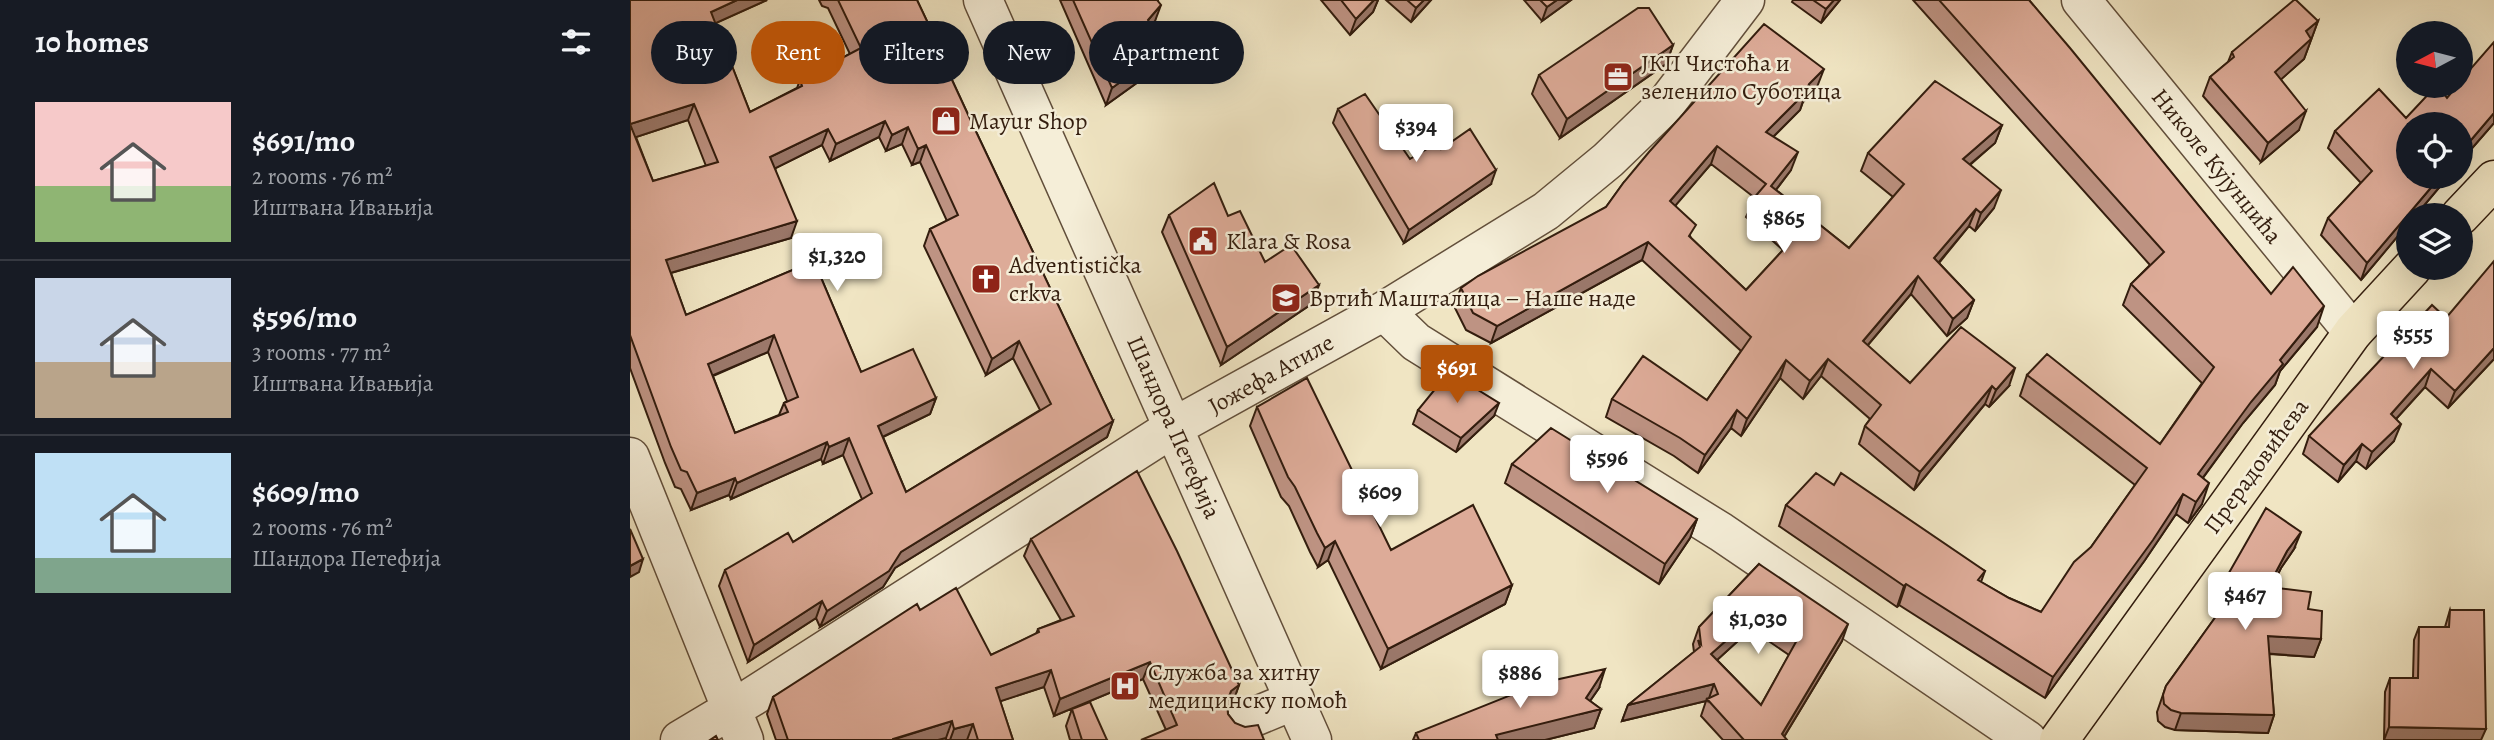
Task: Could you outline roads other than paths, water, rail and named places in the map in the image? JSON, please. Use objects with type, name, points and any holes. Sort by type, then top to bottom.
[{"type":"main road","points":[[2472,203],[2494,180]]},
{"type":"main road","name":"Прерадовићева","points":[[2059,740],[2353,332],[2401,280]]},
{"type":"street","name":"Шандора Петефија","points":[[983,0],[1312,740]]},
{"type":"street","name":"Јожефа Атиле","points":[[680,740],[738,725],[1174,427],[1384,311],[1546,211],[1608,160],[1665,105],[1745,0]]},
{"type":"street","name":"Николе Кујунџића","points":[[2081,0],[2353,332]]},
{"type":"street","points":[[1384,311],[1416,342],[1721,532],[2027,740]]},
{"type":"street","points":[[630,457],[738,725]]},
{"type":"street","points":[[1242,722],[1295,700]]},
{"type":"place","name":"ЈКП Чистоћа и зеленило Суботица","points":[[1618,77]]},
{"type":"place","name":"Mayur Shop","points":[[946,121]]},
{"type":"place","name":"Klara & Rosa","points":[[1203,241]]},
{"type":"place","name":"Adventistička crkva","points":[[986,279]]},
{"type":"place","name":"Вртић Машталица – Наше наде","points":[[1286,298]]},
{"type":"place","name":"Служба за хитну медицинску помоћ","points":[[1125,686]]}]
